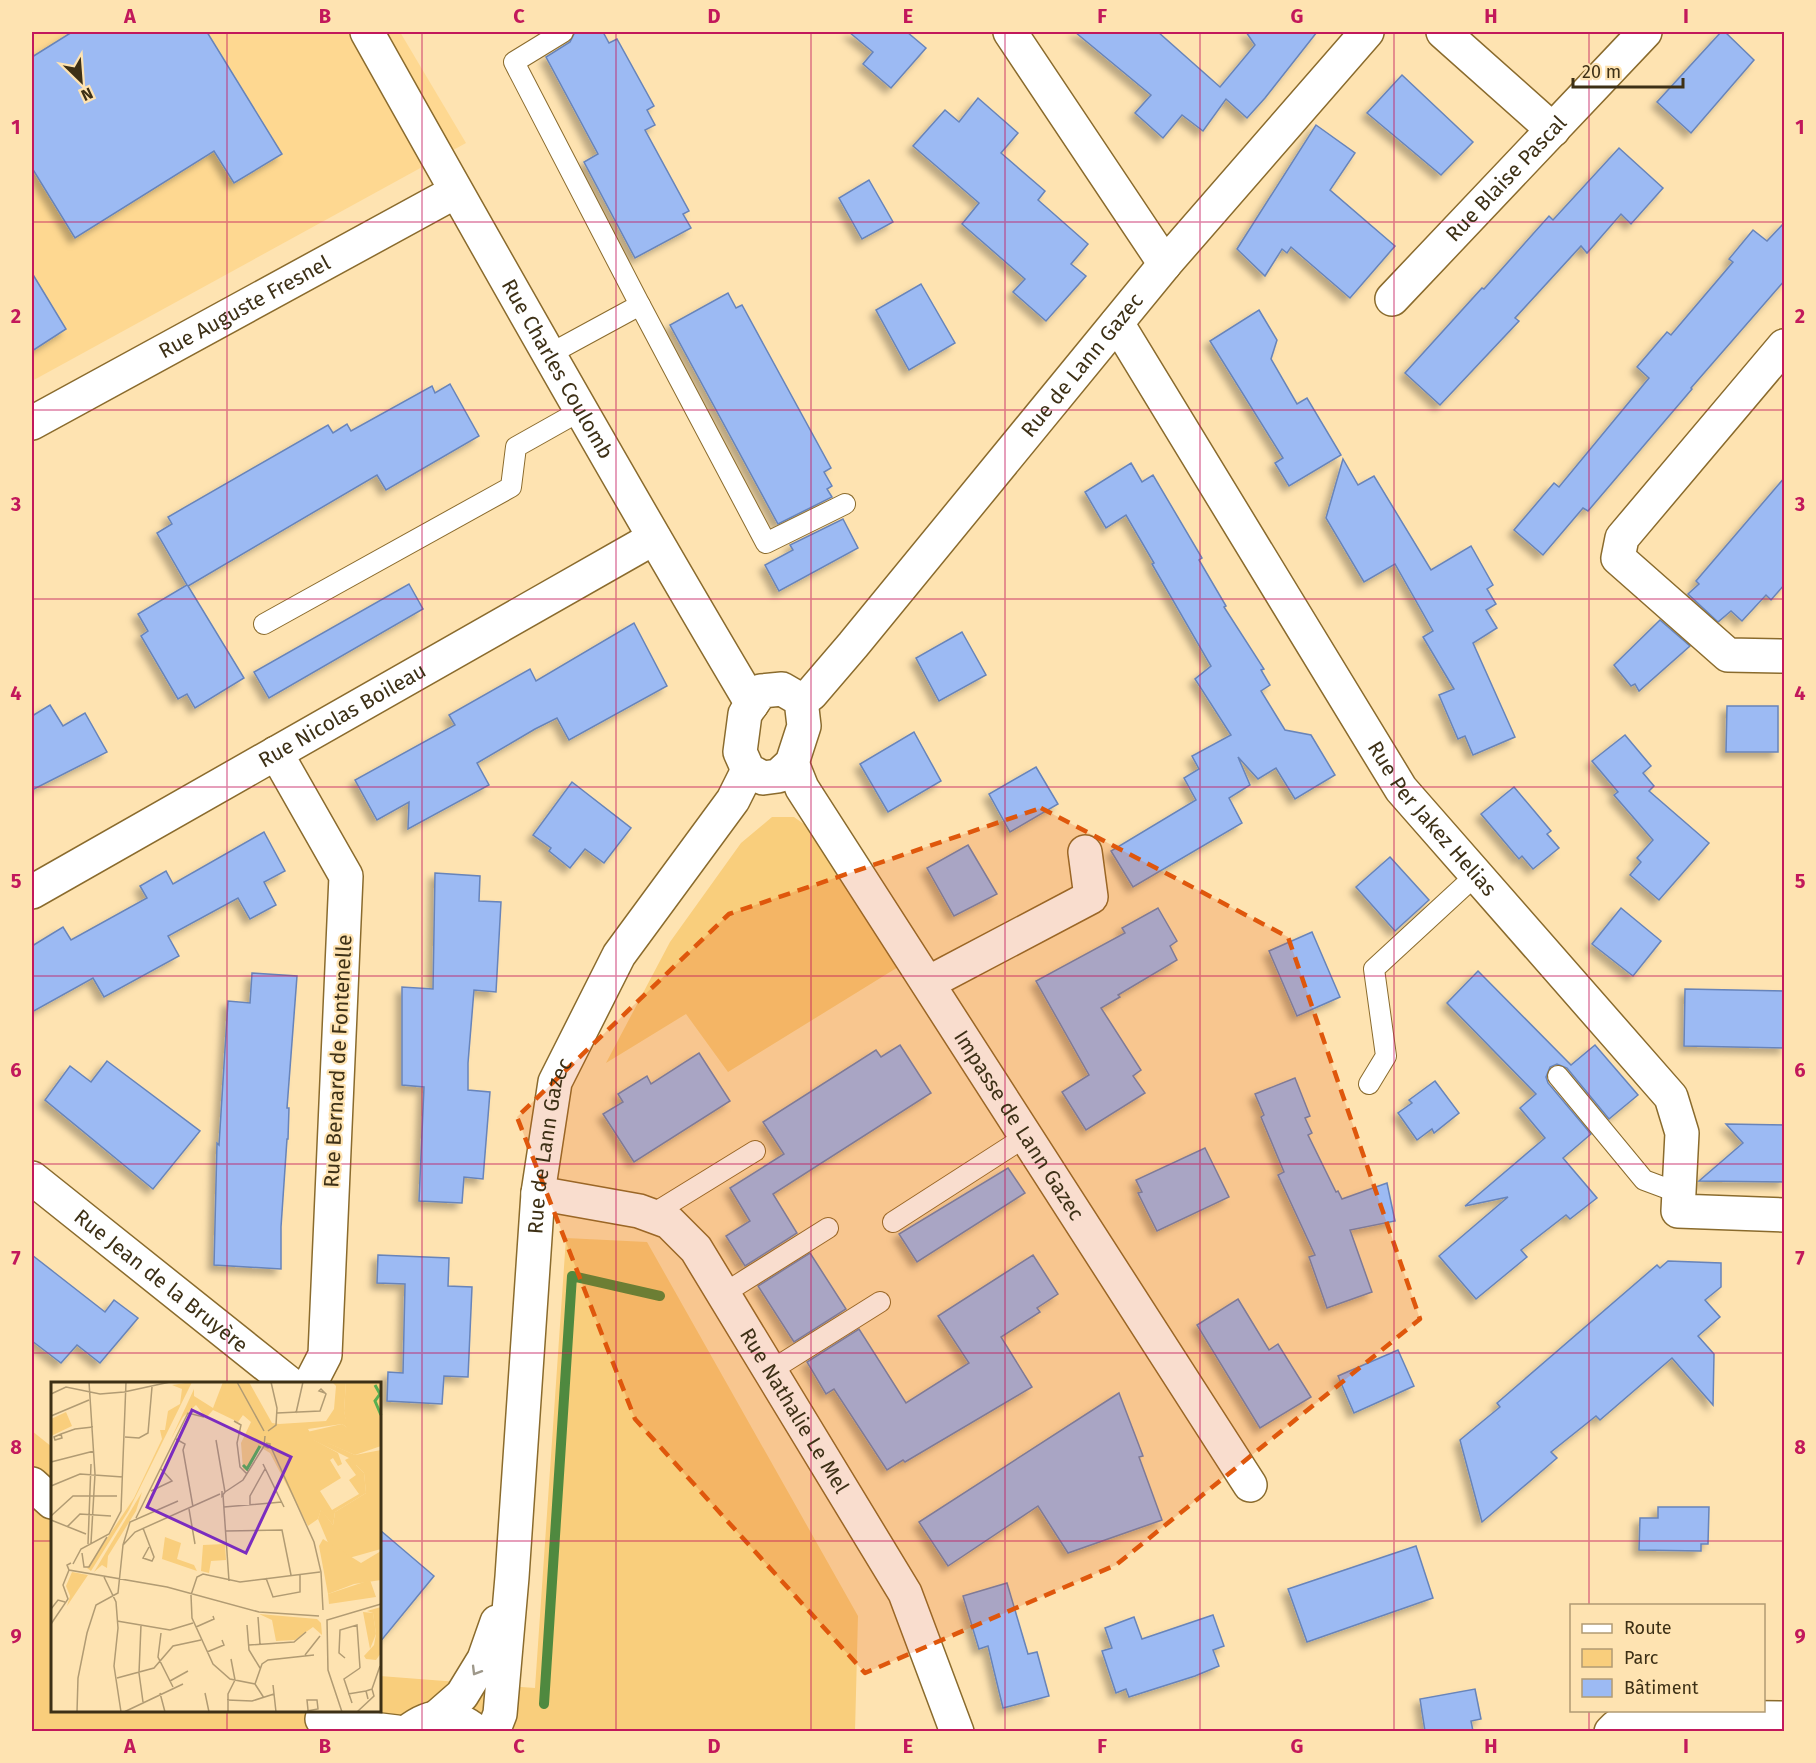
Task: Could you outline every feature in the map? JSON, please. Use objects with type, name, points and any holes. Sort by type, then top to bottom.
[{"type":"street","name":"Rue Charles Coulomb","points":[[367,32],[580,411],[752,704]]},
{"type":"street","points":[[1010,32],[1165,264]]},
{"type":"street","name":"Rue de Lann Gazec","points":[[801,700],[811,694],[854,645],[1165,264],[1367,32]]},
{"type":"street","points":[[1443,32],[1553,130]]},
{"type":"street","name":"Rue Blaise Pascal","points":[[1392,299],[1645,32]]},
{"type":"street","name":"Rue Auguste Fresnel","points":[[32,423],[455,192]]},
{"type":"street","name":"Rue Per Jakez Helias","points":[[1117,323],[1401,789],[1671,1097],[1682,1133],[1679,1193]]},
{"type":"street","points":[[1785,346],[1622,538],[1618,558],[1728,655],[1785,657]]},
{"type":"street","name":"Rue Nicolas Boileau","points":[[32,892],[654,538]]},
{"type":"street","points":[[782,689],[801,700],[804,726],[792,763],[778,776],[763,778],[748,770],[740,752],[745,714],[761,691],[782,689]]},
{"type":"street","name":"Rue Bernard de Fontenelle","points":[[276,753],[346,876],[325,1355],[311,1382]]},
{"type":"street","name":"Impasse de Lann Gazec","points":[[792,763],[802,788],[1250,1485]]},
{"type":"street","name":"Rue de Lann Gazec","points":[[512,1578],[538,1193],[555,1082],[619,955],[733,800],[748,770]]},
{"type":"street","points":[[928,983],[1091,897],[1086,852]]},
{"type":"street","name":"Rue Jean de la Bruyère","points":[[32,1178],[289,1382]]},
{"type":"street","name":"Rue Nathalie Le Mel","points":[[538,1193],[651,1215],[669,1222],[696,1249],[905,1593],[957,1731]]},
{"type":"street","points":[[1679,1193],[1678,1211],[1785,1215]]},
{"type":"street","points":[[32,1484],[51,1501]]},
{"type":"street","points":[[438,1716],[462,1695],[484,1659],[512,1578]]},
{"type":"street","points":[[493,1731],[500,1714],[512,1578]]},
{"type":"street","points":[[407,1731],[427,1718],[438,1716],[455,1718],[467,1723],[477,1731]]},
{"type":"street","points":[[1611,1731],[1616,1727],[1698,1717],[1785,1718]]},
{"type":"street","points":[[322,1720],[397,1731]]},
{"type":"lane","points":[[563,32],[514,62],[766,543],[845,504]]},
{"type":"lane","points":[[548,355],[640,305]]},
{"type":"lane","points":[[264,624],[511,487],[516,447],[580,411]]},
{"type":"lane","points":[[1369,1084],[1386,1056],[1374,969],[1476,875]]},
{"type":"lane","points":[[1558,1076],[1644,1180],[1679,1193]]},
{"type":"lane","points":[[893,1222],[1025,1137]]},
{"type":"lane","points":[[651,1215],[755,1151]]},
{"type":"lane","points":[[723,1294],[828,1228]]},
{"type":"lane","points":[[770,1371],[880,1302]]},
{"type":"highlighted area","points":[[1041,808],[1288,937],[1420,1319],[1116,1565],[865,1673],[635,1419],[517,1117],[729,914]]},
{"type":"shaded area","points":[[32,32],[400,32],[466,143],[32,381]]},
{"type":"green space","points":[[772,817],[794,817],[815,832],[903,964],[728,1072],[686,1014],[606,1063],[670,942],[741,843]]},
{"type":"green space","points":[[566,1238],[647,1242],[858,1616],[855,1731],[32,1731],[32,1431],[51,1446],[51,1712],[381,1712],[381,1676],[535,1688]]},
{"type":"building","points":[[72,32],[207,32],[282,154],[234,183],[214,151],[75,238],[32,168],[32,57]]},
{"type":"building","points":[[575,32],[603,32],[609,43],[617,39],[654,106],[647,110],[655,125],[645,130],[689,211],[683,214],[691,228],[635,258],[584,162],[598,154],[546,57],[570,42]]},
{"type":"building","points":[[849,32],[907,32],[926,48],[891,88],[863,64],[873,52]]},
{"type":"building","points":[[1075,32],[1158,32],[1220,87],[1255,45],[1246,32],[1317,32],[1247,118],[1226,99],[1203,131],[1182,115],[1163,138],[1135,113],[1151,95]]},
{"type":"building","points":[[1721,32],[1725,32],[1754,60],[1691,133],[1657,102]]},
{"type":"building","points":[[1402,75],[1473,142],[1441,175],[1367,113]]},
{"type":"building","points":[[978,98],[1018,133],[1001,153],[1045,191],[1038,200],[1088,244],[1071,264],[1086,276],[1046,321],[1013,292],[1025,279],[962,224],[979,203],[913,146],[945,110],[959,122]]},
{"type":"building","points":[[1316,125],[1355,153],[1330,190],[1395,246],[1350,298],[1291,247],[1287,253],[1282,249],[1265,276],[1237,249]]},
{"type":"building","points":[[1619,148],[1663,188],[1631,224],[1621,214],[1587,253],[1581,246],[1515,318],[1519,321],[1440,405],[1405,373],[1549,216],[1553,220]]},
{"type":"building","points":[[869,180],[893,222],[862,239],[839,198]]},
{"type":"building","points":[[1785,222],[1785,280],[1588,511],[1583,508],[1543,555],[1514,530],[1554,483],[1559,487],[1649,378],[1637,367],[1667,332],[1671,335],[1733,262],[1729,259],[1753,230],[1767,241]]},
{"type":"building","points":[[32,273],[66,329],[32,351]]},
{"type":"building","points":[[921,284],[955,343],[909,370],[876,310]]},
{"type":"building","points":[[728,293],[736,308],[742,305],[831,468],[824,472],[832,486],[827,489],[832,497],[778,524],[670,325]]},
{"type":"building","points":[[1259,310],[1277,340],[1271,359],[1297,404],[1307,398],[1341,455],[1289,486],[1275,463],[1283,458],[1210,341]]},
{"type":"building","points":[[450,384],[479,436],[386,490],[377,475],[188,586],[244,678],[195,708],[187,694],[178,699],[141,636],[148,631],[138,614],[187,585],[157,533],[172,524],[168,517],[328,425],[333,433],[347,424],[351,431],[432,386],[435,393]]},
{"type":"building","points":[[1343,459],[1358,485],[1374,476],[1431,570],[1471,546],[1493,585],[1487,589],[1496,604],[1486,610],[1497,628],[1473,643],[1515,737],[1473,755],[1465,736],[1458,739],[1439,695],[1454,689],[1423,637],[1433,631],[1395,564],[1364,582],[1326,518]]},
{"type":"building","points":[[1131,463],[1142,482],[1153,475],[1202,558],[1199,560],[1226,606],[1224,607],[1264,669],[1261,670],[1270,685],[1261,691],[1285,730],[1311,735],[1335,775],[1295,799],[1276,768],[1258,779],[1238,757],[1250,785],[1229,798],[1242,823],[1133,887],[1111,851],[1196,800],[1184,778],[1199,769],[1192,756],[1231,735],[1195,679],[1211,666],[1126,515],[1106,528],[1085,492]]},
{"type":"building","points":[[1785,477],[1785,584],[1771,600],[1766,595],[1742,621],[1731,611],[1718,622],[1688,594],[1699,584],[1696,581]]},
{"type":"building","points":[[843,519],[858,548],[779,591],[765,565],[793,550],[790,545]]},
{"type":"building","points":[[409,584],[423,609],[269,698],[254,672]]},
{"type":"building","points":[[1660,620],[1690,646],[1639,691],[1635,684],[1631,686],[1614,665]]},
{"type":"building","points":[[634,623],[667,686],[569,740],[557,718],[535,729],[477,763],[489,785],[408,829],[409,802],[377,820],[355,780],[455,725],[449,715],[530,669],[536,681]]},
{"type":"building","points":[[962,632],[986,675],[939,701],[916,658]]},
{"type":"building","points":[[50,705],[63,726],[85,713],[107,752],[32,790],[32,716]]},
{"type":"building","points":[[1727,706],[1778,706],[1778,752],[1726,752]]},
{"type":"building","points":[[914,732],[941,781],[888,812],[860,764]]},
{"type":"building","points":[[1625,735],[1651,766],[1643,773],[1654,786],[1649,791],[1709,843],[1659,900],[1630,875],[1641,862],[1637,858],[1653,840],[1614,795],[1618,792],[1592,761]]},
{"type":"building","points":[[1036,767],[1058,804],[1010,832],[989,794]]},
{"type":"building","points":[[572,782],[631,828],[604,863],[585,849],[570,868],[549,851],[551,848],[533,835]]},
{"type":"building","points":[[1514,787],[1551,831],[1547,834],[1559,848],[1533,869],[1522,856],[1519,859],[1481,814]]},
{"type":"building","points":[[264,832],[285,871],[264,882],[276,905],[250,919],[238,898],[168,936],[179,956],[104,997],[93,978],[32,1012],[32,946],[63,927],[71,940],[147,898],[140,886],[166,871],[173,884]]},
{"type":"building","points":[[968,845],[997,894],[954,916],[927,868]]},
{"type":"building","points":[[1390,857],[1429,900],[1395,931],[1356,887]]},
{"type":"building","points":[[435,873],[480,876],[479,901],[501,902],[496,992],[474,990],[468,1063],[468,1090],[490,1092],[483,1179],[464,1177],[462,1203],[419,1201],[424,1087],[402,1085],[402,987],[433,989]]},
{"type":"building","points":[[1158,908],[1177,941],[1170,946],[1177,960],[1118,995],[1120,997],[1101,1008],[1141,1070],[1133,1076],[1145,1093],[1086,1130],[1062,1092],[1089,1075],[1036,981],[1125,933],[1122,928]]},
{"type":"building","points":[[1621,908],[1661,941],[1633,976],[1592,944]]},
{"type":"building","points":[[1312,932],[1340,997],[1297,1016],[1269,951]]},
{"type":"building","points":[[1478,971],[1571,1065],[1595,1045],[1638,1095],[1609,1119],[1567,1068],[1557,1064],[1550,1067],[1546,1077],[1548,1083],[1591,1134],[1563,1158],[1597,1198],[1570,1219],[1566,1215],[1521,1250],[1527,1257],[1476,1299],[1439,1256],[1508,1197],[1465,1206],[1545,1138],[1520,1108],[1536,1094],[1447,1003]]},
{"type":"building","points":[[252,973],[297,976],[287,1108],[289,1108],[288,1139],[281,1227],[281,1269],[214,1265],[217,1143],[219,1145],[228,1001],[250,1003]]},
{"type":"building","points":[[1685,989],[1785,991],[1785,1048],[1684,1046]]},
{"type":"building","points":[[900,1045],[931,1093],[773,1194],[797,1233],[745,1266],[726,1236],[750,1221],[730,1188],[784,1154],[763,1122],[876,1050],[881,1057]]},
{"type":"building","points":[[699,1053],[730,1101],[634,1162],[603,1114],[623,1102],[618,1094],[647,1076],[651,1084]]},
{"type":"building","points":[[107,1061],[200,1131],[153,1189],[45,1100],[70,1066],[91,1082]]},
{"type":"building","points":[[1295,1078],[1310,1116],[1305,1118],[1312,1133],[1308,1135],[1336,1192],[1338,1191],[1342,1199],[1387,1183],[1395,1221],[1350,1230],[1372,1292],[1327,1308],[1309,1257],[1315,1255],[1278,1175],[1284,1172],[1261,1117],[1264,1115],[1255,1094]]},
{"type":"building","points":[[1435,1081],[1459,1113],[1434,1133],[1432,1129],[1417,1140],[1398,1113],[1412,1103],[1409,1100]]},
{"type":"building","points":[[1726,1124],[1785,1125],[1785,1182],[1699,1181],[1743,1143]]},
{"type":"building","points":[[1205,1148],[1229,1197],[1157,1231],[1138,1193],[1142,1192],[1136,1180]]},
{"type":"building","points":[[1008,1168],[1025,1193],[917,1262],[899,1234]]},
{"type":"building","points":[[810,1253],[846,1309],[794,1342],[758,1286]]},
{"type":"building","points":[[32,1255],[105,1312],[114,1300],[138,1318],[100,1363],[77,1345],[61,1363],[32,1341]]},
{"type":"building","points":[[378,1255],[449,1258],[448,1286],[472,1287],[468,1377],[444,1376],[442,1404],[387,1401],[388,1372],[403,1373],[405,1284],[377,1283]]},
{"type":"building","points":[[1033,1255],[1058,1294],[1037,1308],[1040,1312],[1001,1337],[1032,1387],[905,1462],[903,1460],[887,1470],[834,1389],[826,1394],[807,1362],[859,1329],[906,1403],[969,1363],[938,1316]]},
{"type":"building","points":[[1668,1261],[1721,1263],[1721,1287],[1705,1300],[1720,1317],[1698,1336],[1714,1354],[1713,1405],[1672,1358],[1600,1420],[1596,1416],[1551,1452],[1557,1458],[1482,1522],[1460,1440],[1500,1407],[1497,1403],[1657,1265],[1660,1268]]},
{"type":"building","points":[[1238,1299],[1269,1350],[1278,1344],[1311,1397],[1260,1428],[1197,1325]]},
{"type":"building","points":[[1398,1350],[1414,1386],[1354,1413],[1338,1376]]},
{"type":"building","points":[[1119,1393],[1143,1456],[1139,1457],[1162,1520],[1068,1553],[1038,1506],[948,1566],[919,1522]]},
{"type":"building","points":[[1658,1507],[1709,1507],[1708,1544],[1701,1544],[1701,1551],[1639,1550],[1640,1518],[1658,1518]]},
{"type":"building","points":[[381,1531],[434,1576],[381,1641]]},
{"type":"building","points":[[1416,1546],[1433,1598],[1307,1642],[1288,1589]]},
{"type":"building","points":[[1007,1583],[1028,1654],[1037,1652],[1049,1696],[1003,1708],[988,1646],[979,1649],[963,1596]]},
{"type":"building","points":[[1213,1615],[1224,1646],[1213,1650],[1219,1666],[1129,1697],[1126,1689],[1116,1693],[1102,1651],[1112,1648],[1105,1628],[1134,1617],[1142,1639]]},
{"type":"building","points":[[1475,1689],[1481,1719],[1471,1721],[1473,1731],[1425,1731],[1420,1699]]},
{"type":"waterway","points":[[544,1704],[572,1276],[660,1296]]}]
